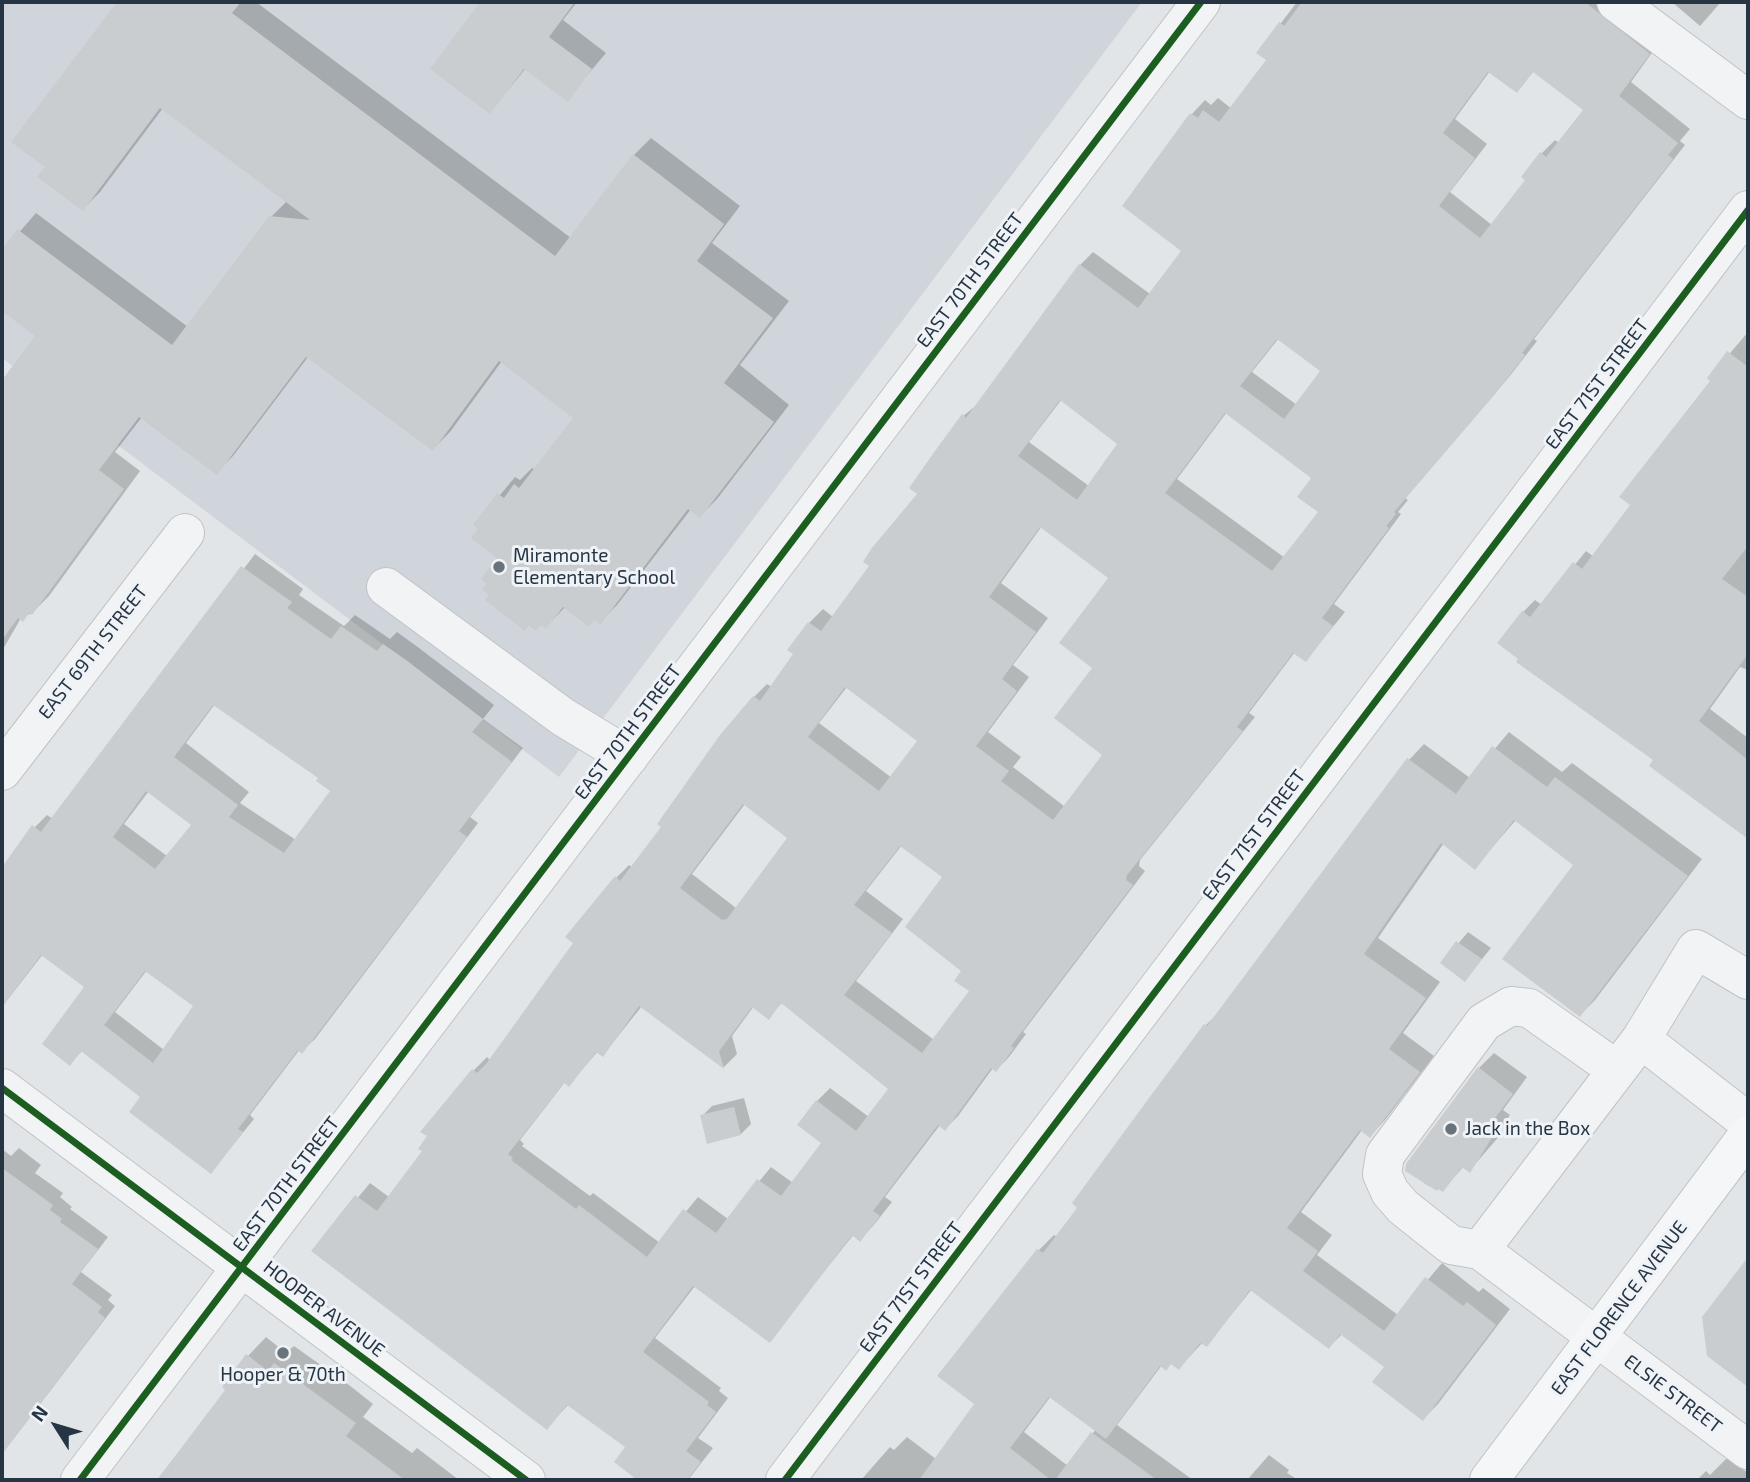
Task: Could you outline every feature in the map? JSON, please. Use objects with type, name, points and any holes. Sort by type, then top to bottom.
[{"type":"main road","name":"EAST FLORENCE AVENUE","points":[[1489,1480],[1748,1135]]},
{"type":"street","name":"EAST 70TH STREET","points":[[80,1480],[1201,2]]},
{"type":"street","points":[[1616,2],[1748,100]]},
{"type":"street","name":"EAST 71ST STREET","points":[[785,1480],[1748,210]]},
{"type":"street","name":"EAST 69TH STREET","points":[[2,771],[185,533]]},
{"type":"street","points":[[386,587],[563,717],[629,757]]},
{"type":"street","points":[[1617,1070],[1529,1008],[1511,1006],[1484,1023],[1385,1156],[1382,1174],[1390,1192],[1403,1208],[1451,1245],[1480,1250],[1617,1070],[1641,1038],[1696,949],[1748,980]]},
{"type":"street","points":[[1641,1038],[1748,1122]]},
{"type":"street","name":"HOOPER AVENUE","points":[[2,1088],[526,1480]]},
{"type":"street","name":"ELSIE STREET","points":[[1480,1250],[1748,1451]]},
{"type":"shaded area","name":"Miramonte Elementary School","points":[[2,2],[1142,2],[559,777],[2,358]]},
{"type":"building","points":[[117,2],[241,2],[232,13],[555,256],[633,154],[724,224],[697,261],[773,318],[724,383],[774,422],[700,518],[688,509],[600,625],[594,620],[589,627],[563,607],[546,629],[541,625],[536,631],[529,625],[525,631],[485,600],[489,595],[482,589],[487,584],[481,579],[497,558],[471,538],[478,529],[473,525],[497,493],[504,498],[514,484],[519,488],[573,418],[499,361],[433,451],[306,357],[217,475],[139,417],[99,470],[124,489],[32,615],[29,613],[23,622],[18,618],[2,640],[2,380],[35,336],[2,311],[2,249],[17,229],[172,345],[269,216],[310,220],[160,108],[83,211],[37,177],[45,167],[11,142]]},
{"type":"building","points":[[480,2],[575,2],[549,37],[592,69],[568,102],[524,69],[490,114],[430,69]]},
{"type":"building","points":[[1302,2],[1585,2],[1650,54],[1619,96],[1678,143],[1668,155],[1673,159],[1522,353],[1525,355],[1496,393],[1394,512],[1396,514],[1386,526],[1389,528],[1322,618],[1333,626],[1306,662],[1293,653],[1237,727],[1243,731],[1127,875],[1126,880],[1133,885],[1011,1046],[1014,1048],[996,1072],[991,1068],[945,1131],[938,1125],[873,1211],[880,1216],[860,1242],[852,1235],[770,1343],[693,1286],[643,1352],[709,1402],[707,1405],[716,1412],[686,1451],[701,1462],[687,1480],[637,1480],[614,1462],[625,1447],[567,1405],[547,1430],[311,1251],[355,1195],[377,1211],[422,1151],[418,1149],[427,1136],[420,1132],[472,1069],[477,1073],[486,1064],[573,943],[565,937],[615,876],[620,881],[661,827],[657,824],[720,735],[753,696],[760,701],[793,654],[787,650],[808,622],[821,631],[869,566],[863,562],[871,549],[917,494],[909,488],[935,451],[962,414],[966,418],[1079,264],[1138,308],[1181,251],[1122,206],[1190,113],[1198,118],[1203,110],[1219,122],[1266,60],[1256,53],[1279,22],[1284,26]],"holes":[[[1488,72],[1517,93],[1533,72],[1583,110],[1546,157],[1540,152],[1521,177],[1525,180],[1480,238],[1439,206],[1475,158],[1443,133]],[[1277,339],[1320,371],[1284,419],[1240,386]],[[1060,400],[1117,444],[1077,500],[1018,456]],[[1225,413],[1311,478],[1297,497],[1318,512],[1272,571],[1165,493]],[[1040,527],[1108,578],[1059,643],[1092,668],[1054,718],[1102,755],[1053,820],[1001,781],[1009,771],[976,746],[1017,691],[1002,679],[1036,632],[989,597]],[[845,687],[917,741],[879,791],[808,737]],[[743,804],[787,838],[727,919],[722,920],[680,888]],[[900,846],[942,877],[905,927],[961,971],[954,981],[969,991],[922,1053],[844,995],[892,933],[854,905]],[[781,1003],[888,1089],[856,1131],[816,1100],[797,1125],[821,1143],[781,1196],[757,1179],[716,1233],[683,1209],[647,1257],[579,1205],[576,1209],[511,1160],[513,1158],[508,1154],[564,1083],[569,1087],[596,1052],[603,1057],[639,1006],[724,1069],[719,1051],[752,1007],[769,1020]]]},
{"type":"building","points":[[1727,351],[1748,367],[1748,546],[1722,579],[1748,597],[1748,654],[1699,721],[1748,760],[1748,839],[1649,766],[1653,760],[1516,662],[1518,659],[1497,643],[1522,611],[1530,617],[1573,562],[1582,569],[1630,505],[1619,497],[1710,381],[1707,378]]},
{"type":"building","points":[[241,566],[292,602],[287,608],[331,639],[341,626],[377,651],[383,644],[406,660],[483,719],[472,732],[512,762],[459,831],[467,837],[302,1054],[298,1050],[238,1129],[243,1132],[211,1174],[129,1112],[140,1097],[81,1051],[70,1066],[42,1044],[84,987],[41,955],[2,1007],[2,867],[32,825],[41,832]],"holes":[[[213,705],[318,778],[316,781],[330,791],[284,853],[229,817],[238,805],[174,757]],[[146,791],[191,825],[155,869],[113,837]],[[145,971],[193,1006],[153,1063],[104,1025]]]},
{"type":"building","points":[[1492,746],[1547,787],[1555,777],[1688,876],[1580,1017],[1502,959],[1573,865],[1514,820],[1475,870],[1441,843],[1364,954],[1426,998],[1389,1049],[1420,1072],[1370,1138],[1360,1130],[1287,1228],[1318,1251],[1303,1271],[1384,1331],[1425,1277],[1463,1306],[1467,1302],[1496,1325],[1423,1421],[1372,1382],[1384,1367],[1340,1334],[1329,1349],[1250,1290],[1207,1347],[1200,1343],[1179,1370],[1171,1364],[1166,1371],[1160,1366],[1106,1439],[1049,1397],[1010,1448],[1051,1480],[919,1480],[974,1404],[937,1376],[1037,1249],[1043,1253],[1077,1208],[1072,1203],[1149,1098],[1204,1024],[1207,1026],[1407,758],[1456,794]]},
{"type":"building","points":[[1456,941],[1482,959],[1465,982],[1440,963]]},
{"type":"building","points":[[1478,1067],[1513,1094],[1489,1126],[1496,1131],[1470,1173],[1462,1167],[1443,1192],[1438,1189],[1437,1191],[1405,1171],[1406,1164]]},
{"type":"building","points":[[734,1107],[741,1135],[707,1144],[700,1115]]},
{"type":"building","points":[[2,1168],[53,1205],[50,1210],[62,1219],[60,1222],[98,1249],[72,1284],[102,1307],[98,1312],[105,1318],[2,1454]]},
{"type":"building","points":[[1748,1257],[1748,1387],[1707,1356],[1702,1317]]},
{"type":"building","points":[[246,1354],[268,1371],[274,1363],[356,1423],[346,1436],[405,1480],[157,1480],[225,1390],[222,1387]]},
{"type":"building","points":[[1091,1432],[1157,1480],[1055,1480]]},
{"type":"cycle path","points":[[80,1480],[1201,2]]},
{"type":"cycle path","points":[[785,1480],[1748,210]]},
{"type":"cycle path","points":[[2,1088],[526,1480]]},
{"type":"place","name":"Miramonte Elementary School","points":[[499,567]]},
{"type":"place","name":"Jack in the Box","points":[[1451,1129]]},
{"type":"place","name":"Hooper & 70th","points":[[283,1353]]}]
